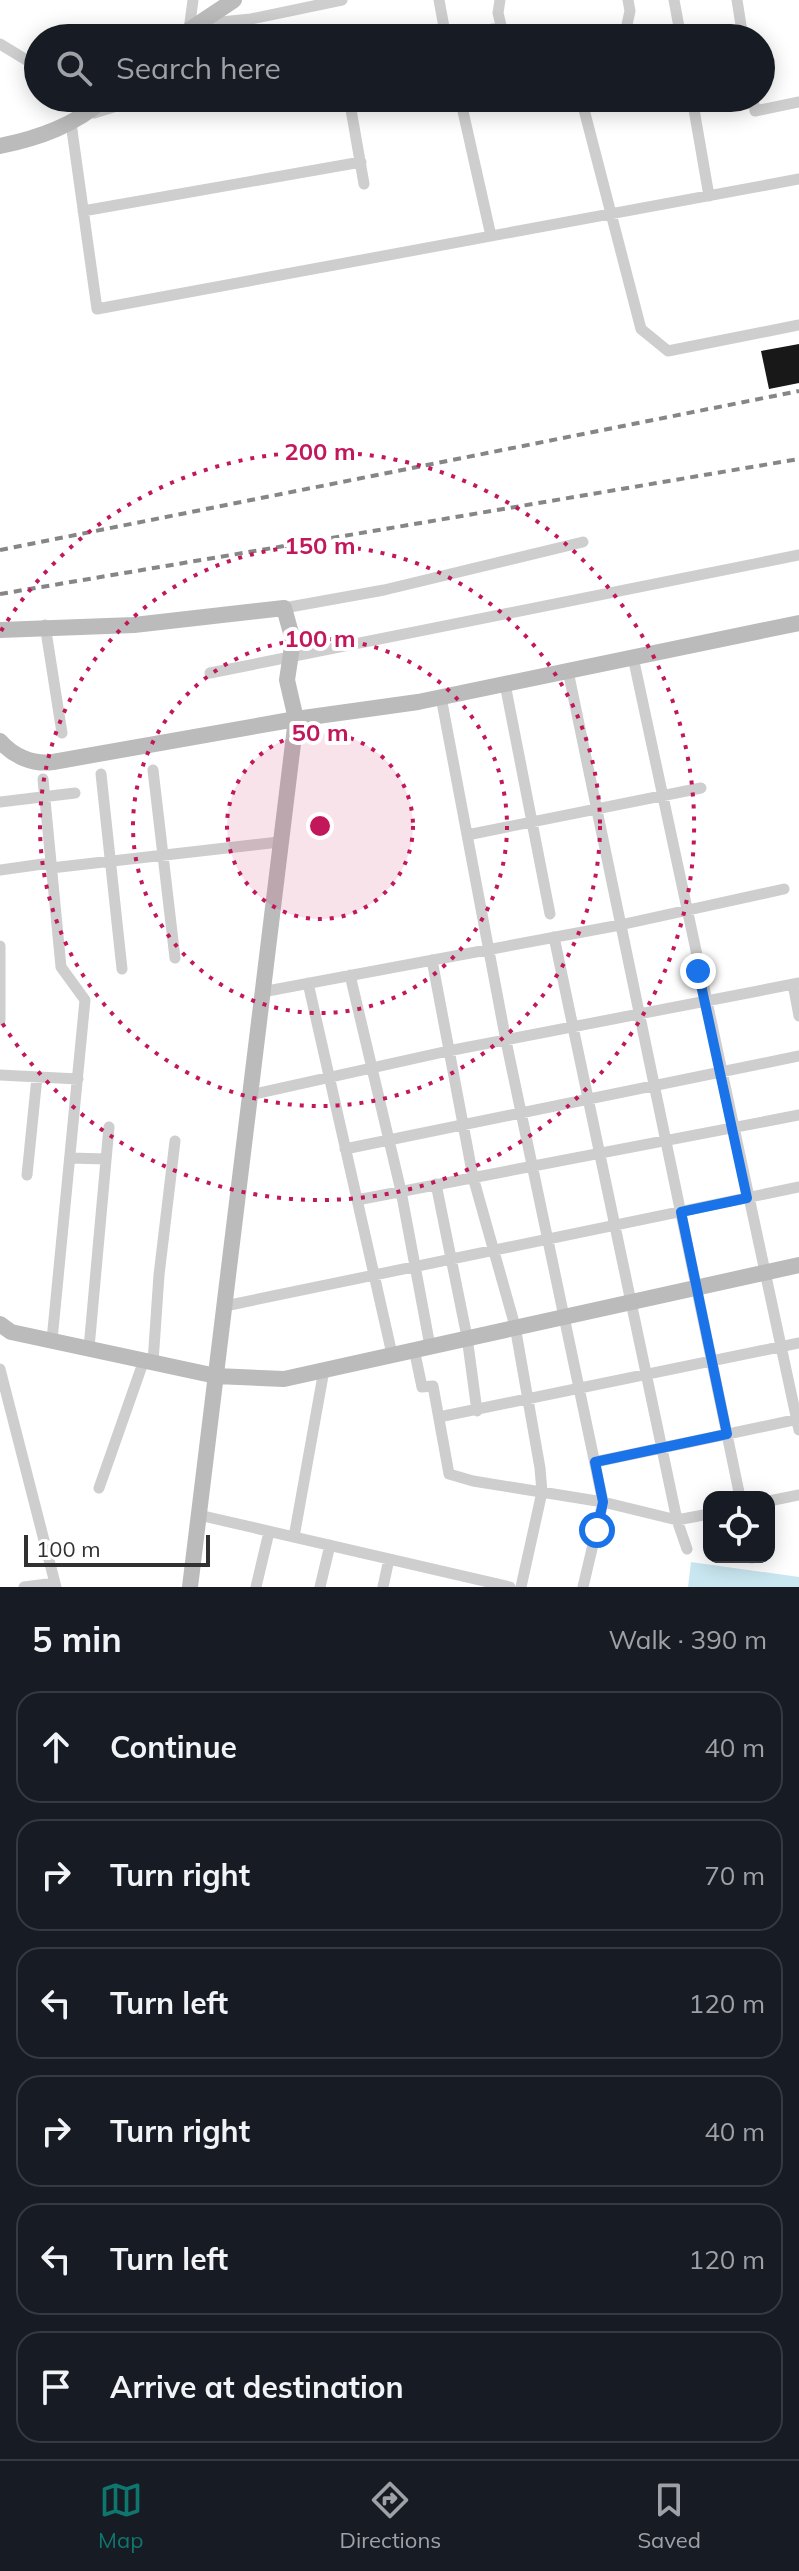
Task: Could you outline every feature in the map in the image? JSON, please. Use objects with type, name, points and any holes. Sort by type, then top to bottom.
[{"type":"street","points":[[188,24],[193,0]]},
{"type":"street","points":[[198,24],[234,0]]},
{"type":"street","points":[[224,24],[342,0]]},
{"type":"street","points":[[439,0],[442,24]]},
{"type":"street","points":[[500,0],[501,24]]},
{"type":"street","points":[[674,0],[678,24]]},
{"type":"street","points":[[737,0],[741,24]]},
{"type":"street","points":[[626,24],[630,1]]},
{"type":"street","points":[[0,44],[24,59]]},
{"type":"street","points":[[775,107],[799,102]]},
{"type":"street","points":[[79,119],[88,112]]},
{"type":"street","points":[[0,146],[100,112]]},
{"type":"street","points":[[352,112],[364,184]]},
{"type":"street","points":[[463,112],[491,236]]},
{"type":"street","points":[[584,112],[641,329],[668,351],[799,325]]},
{"type":"street","points":[[694,112],[709,196]]},
{"type":"street","points":[[79,119],[83,211],[97,309],[799,179]]},
{"type":"street","points":[[83,211],[361,162]]},
{"type":"street","points":[[0,630],[45,625],[134,625],[284,608],[384,590],[583,542]]},
{"type":"street","points":[[210,673],[799,555]]},
{"type":"street","points":[[190,1587],[296,719],[287,680],[293,640],[284,608]]},
{"type":"street","points":[[0,741],[14,755],[43,771],[296,719],[441,697],[799,623]]},
{"type":"street","points":[[45,625],[62,733]]},
{"type":"street","points":[[595,1462],[727,1434],[798,1423],[747,1198],[633,657]]},
{"type":"street","points":[[568,671],[739,1491]]},
{"type":"street","points":[[505,684],[550,914]]},
{"type":"street","points":[[441,697],[506,1041],[603,1502],[583,1587]]},
{"type":"street","points":[[153,770],[175,958]]},
{"type":"street","points":[[43,771],[61,967],[85,1000],[52,1340]]},
{"type":"street","points":[[101,774],[122,969]]},
{"type":"street","points":[[467,835],[701,788]]},
{"type":"street","points":[[0,802],[75,793]]},
{"type":"street","points":[[0,870],[279,842]]},
{"type":"street","points":[[262,992],[620,925],[784,889]]},
{"type":"street","points":[[554,937],[677,1520],[687,1549]]},
{"type":"street","points":[[0,946],[0,1020]]},
{"type":"street","points":[[432,960],[473,1177],[515,1326],[529,1399],[542,1492],[521,1587]]},
{"type":"street","points":[[350,975],[401,1191],[415,1267],[422,1387],[433,1386],[449,1474],[603,1502],[677,1520],[703,1515]]},
{"type":"street","points":[[308,983],[392,1354]]},
{"type":"street","points":[[250,1095],[448,1051],[796,984],[799,1016]]},
{"type":"street","points":[[345,1149],[799,1056]]},
{"type":"street","points":[[0,1075],[78,1079]]},
{"type":"street","points":[[27,1175],[37,1077]]},
{"type":"street","points":[[357,1200],[799,1115]]},
{"type":"street","points":[[89,1348],[109,1127]]},
{"type":"street","points":[[99,1488],[148,1361],[175,1141]]},
{"type":"street","points":[[70,1158],[106,1159]]},
{"type":"street","points":[[436,1184],[467,1337],[477,1411]]},
{"type":"street","points":[[225,1306],[799,1187]]},
{"type":"street","points":[[0,1324],[11,1332],[216,1376],[284,1379],[799,1265]]},
{"type":"street","points":[[439,1417],[799,1343]]},
{"type":"street","points":[[0,1369],[3,1392],[55,1585],[24,1587]]},
{"type":"street","points":[[294,1537],[324,1370]]},
{"type":"street","points":[[775,1500],[799,1495]]},
{"type":"street","points":[[199,1515],[510,1587]]},
{"type":"street","points":[[256,1587],[269,1532]]},
{"type":"street","points":[[320,1587],[330,1545]]},
{"type":"street","points":[[383,1587],[389,1559]]},
{"type":"street","points":[[451,1587],[454,1574]]},
{"type":"water","points":[[691,1562],[799,1577],[799,1587],[688,1587]]},
{"type":"building","points":[[799,344],[799,383],[769,389],[761,351]]},
{"type":"railway","points":[[0,550],[799,391]]},
{"type":"railway","points":[[0,594],[799,459]]},
{"type":"route","points":[[597,1530],[603,1502],[595,1462],[727,1434],[681,1212],[747,1198],[698,971]]}]
